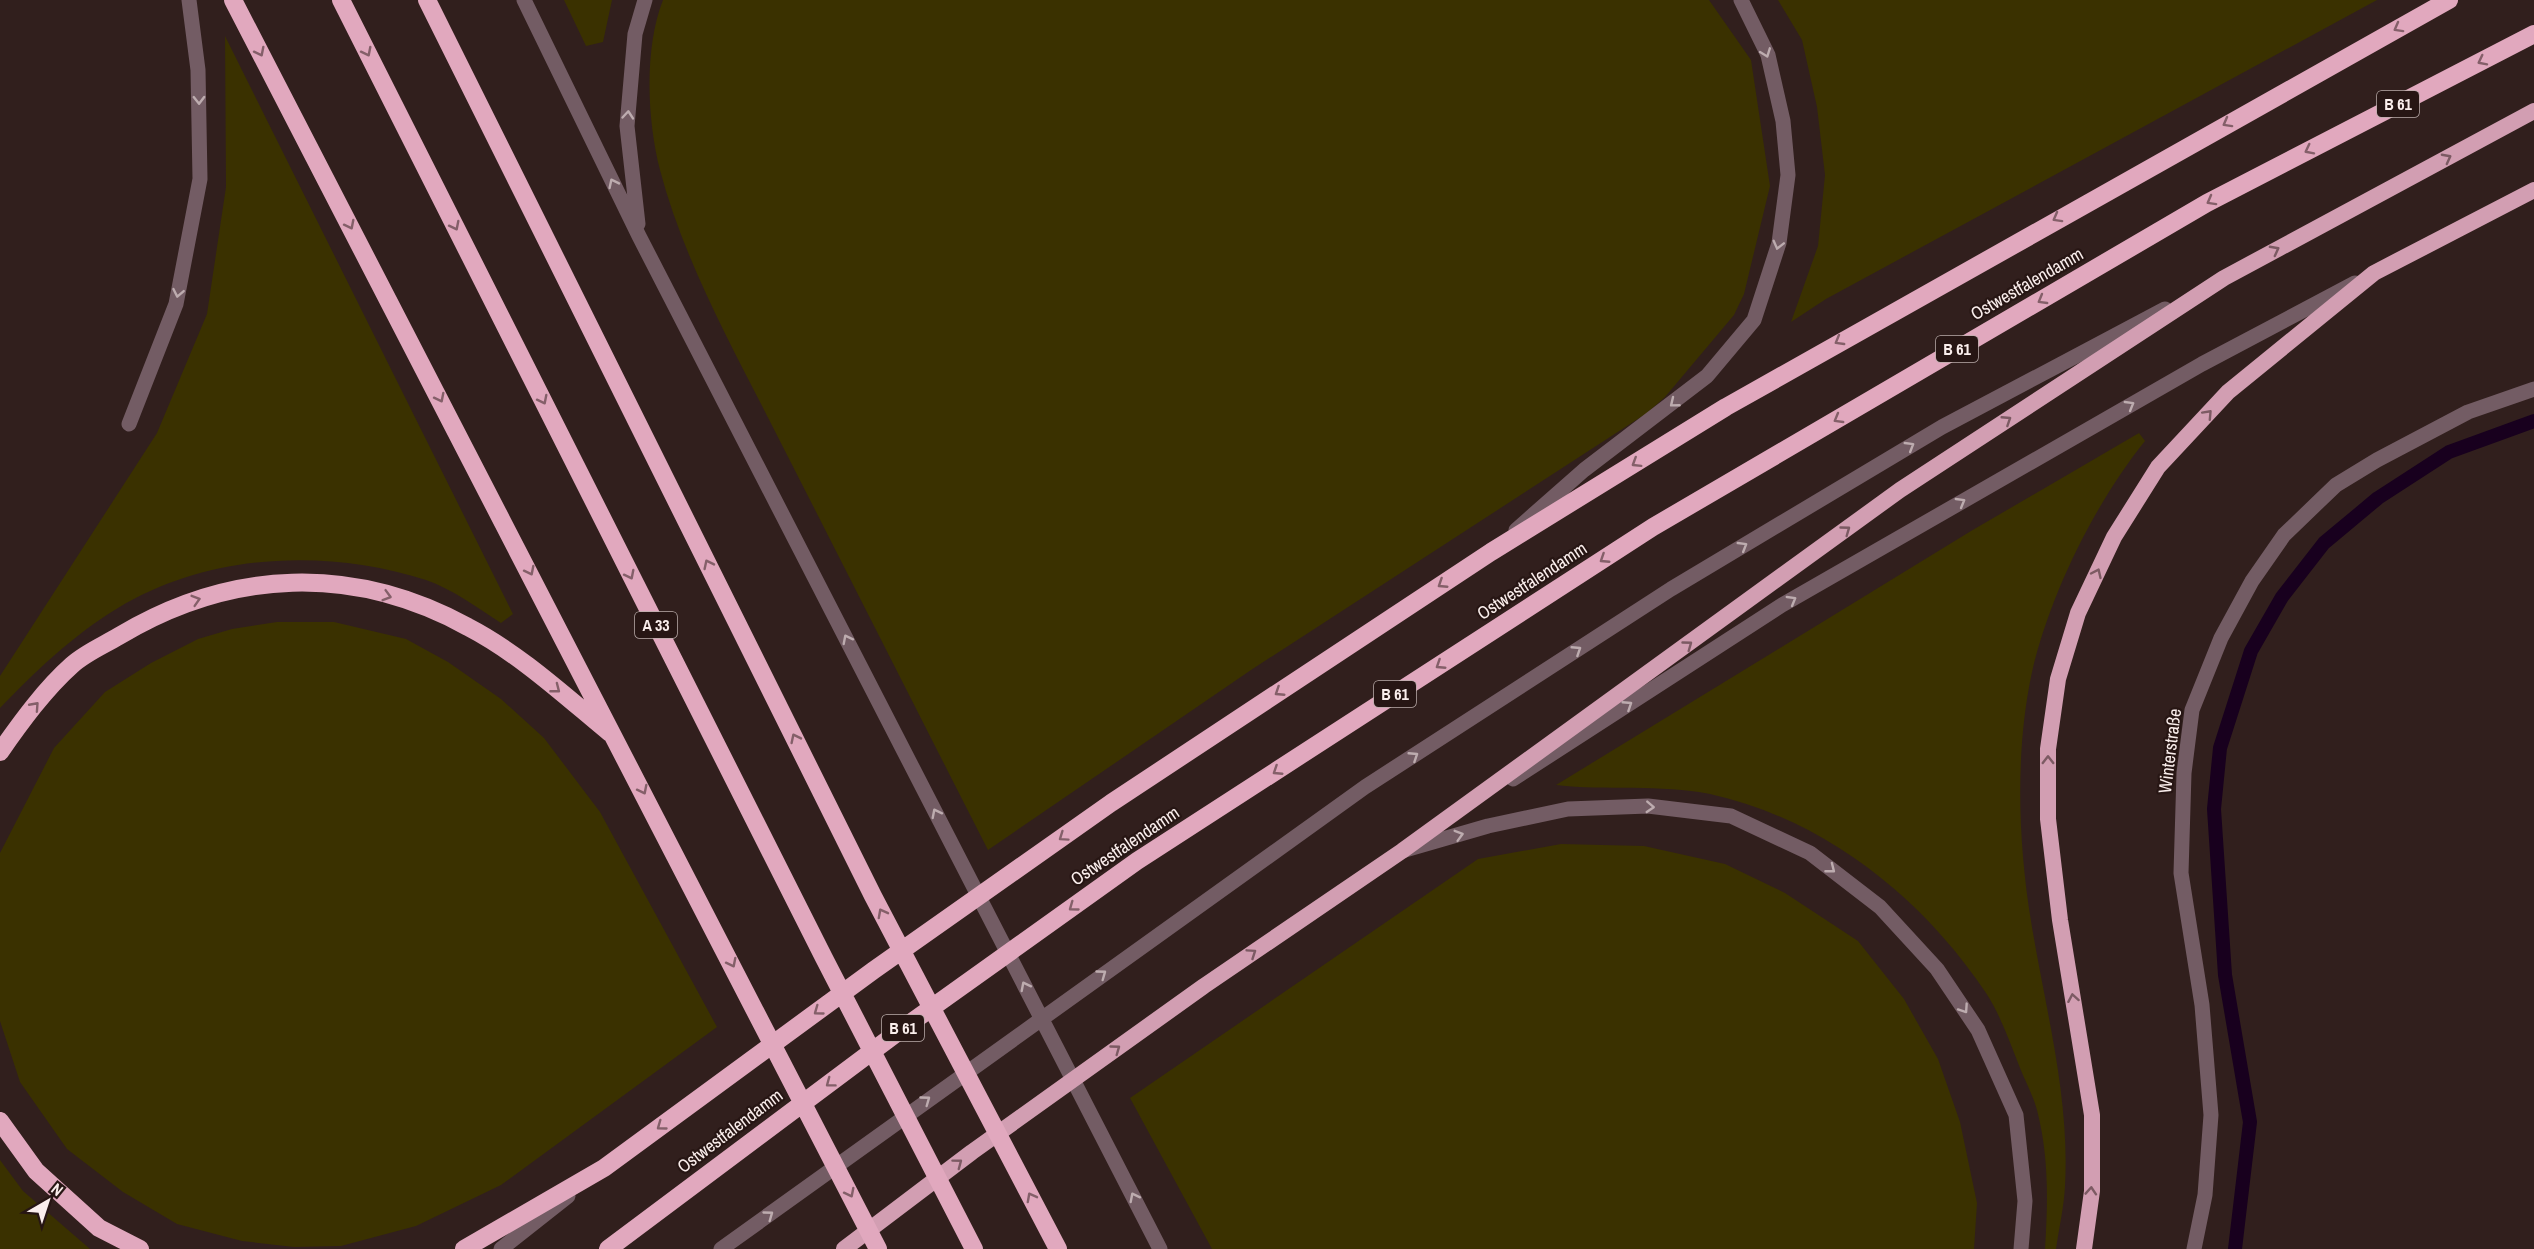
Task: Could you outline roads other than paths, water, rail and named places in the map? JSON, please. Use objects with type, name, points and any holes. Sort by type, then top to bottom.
[{"type":"highway","points":[[234,0],[879,1249]]},
{"type":"highway","name":"A 33","points":[[340,0],[824,958],[974,1249]]},
{"type":"highway","points":[[427,0],[873,896],[1058,1249]]},
{"type":"highway","points":[[464,1249],[604,1168],[874,970],[1110,803],[1491,552],[1736,401],[2449,0]]},
{"type":"highway","name":"Ostwestfalendamm","points":[[608,1249],[902,1029],[1137,861],[1653,527],[2207,203],[2534,34]]},
{"type":"highway","points":[[844,1249],[972,1152],[1203,986],[1402,851],[1900,490],[2224,278],[2534,111]]},
{"type":"highway","points":[[2084,1249],[2092,1191],[2092,1115],[2060,920],[2048,819],[2048,749],[2058,680],[2078,613],[2114,537],[2158,467],[2228,392],[2374,273],[2534,190]]},
{"type":"highway","points":[[0,752],[19,723],[73,664],[134,627],[181,605],[228,591],[279,583],[342,583],[422,606],[460,623],[524,664],[616,738]]},
{"type":"highway","points":[[0,1121],[36,1171],[99,1228],[140,1249]]},
{"type":"street","points":[[129,424],[176,304],[201,179],[198,70],[189,0]]},
{"type":"street","points":[[524,0],[639,236],[1160,1249]]},
{"type":"street","points":[[639,236],[627,126],[635,34],[645,0]]},
{"type":"street","points":[[1491,552],[1584,470],[1707,376],[1754,320],[1779,243],[1788,176],[1783,121],[1768,55],[1742,0]]},
{"type":"street","points":[[1402,851],[1782,605],[2202,363],[2374,273]]},
{"type":"street","points":[[721,1249],[1365,787],[1671,589],[1942,427],[2224,278]]},
{"type":"street","name":"Winterstraße","points":[[2194,1249],[2205,1195],[2211,1115],[2202,1005],[2181,873],[2184,774],[2192,710],[2221,638],[2252,581],[2284,535],[2336,485],[2377,460],[2468,412],[2534,389]]},
{"type":"street","points":[[1402,851],[1488,826],[1568,809],[1648,806],[1731,816],[1809,853],[1880,907],[1937,969],[1978,1030],[2016,1115],[2025,1202],[2021,1249]]},
{"type":"street","points":[[501,1249],[604,1168]]},
{"type":"waterway","points":[[2235,1249],[2250,1122],[2225,975],[2214,809],[2220,748],[2251,651],[2282,597],[2324,543],[2378,498],[2449,452],[2534,421]]}]
